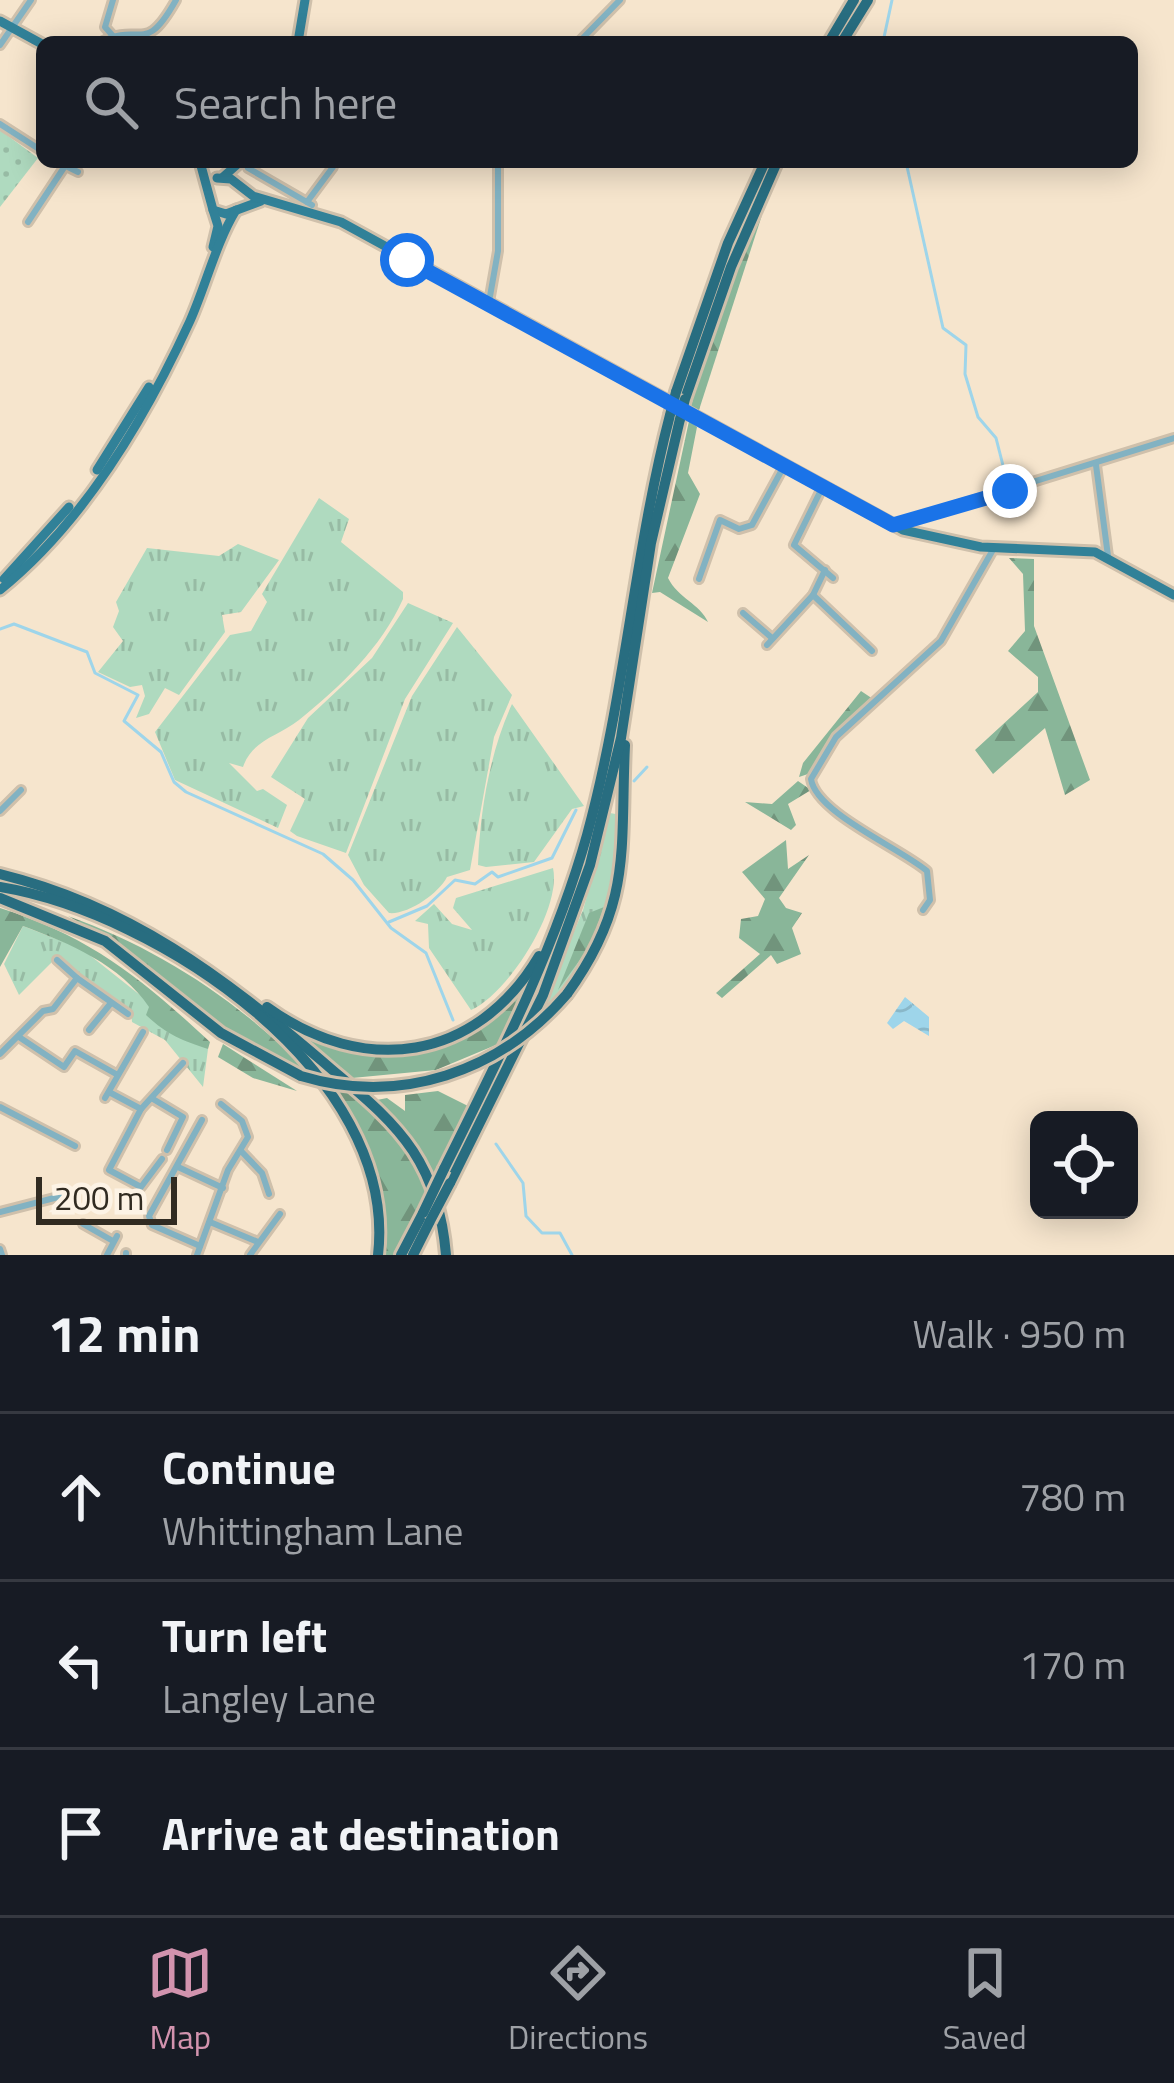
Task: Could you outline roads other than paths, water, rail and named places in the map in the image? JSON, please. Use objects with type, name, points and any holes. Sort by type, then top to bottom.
[{"type":"highway","points":[[833,36],[854,0]]},
{"type":"highway","points":[[846,36],[868,0]]},
{"type":"highway","points":[[413,1255],[444,1169],[532,988],[572,883],[608,744],[641,538],[728,244],[762,168]]},
{"type":"highway","points":[[681,395],[774,168]]},
{"type":"highway","points":[[401,1255],[449,1183],[522,1040],[571,924],[611,786],[675,417]]},
{"type":"highway","points":[[0,892],[105,941],[221,1034],[301,1076],[364,1088],[453,1074],[514,1044],[567,994],[607,929],[619,886],[633,664]]},
{"type":"highway","points":[[0,874],[99,908],[310,1034],[355,1049],[411,1049],[466,1030],[508,999],[538,958],[572,883]]},
{"type":"highway","points":[[0,892],[66,911],[188,958],[312,1052],[370,1101],[413,1152],[435,1195],[446,1255]]},
{"type":"highway","points":[[188,958],[294,1050],[334,1095],[362,1146],[376,1194],[379,1255]]},
{"type":"main road","points":[[299,36],[305,0]]},
{"type":"main road","points":[[0,21],[36,41]]},
{"type":"main road","points":[[0,586],[80,493],[160,369],[217,236],[201,168]]},
{"type":"main road","points":[[207,168],[273,201],[341,222],[893,525],[994,548],[1068,548],[1108,556],[1174,595]]},
{"type":"main road","points":[[206,190],[233,168]]},
{"type":"main road","points":[[0,586],[50,544],[121,446],[182,337],[237,209],[241,168]]},
{"type":"main road","points":[[213,210],[273,201]]},
{"type":"street","points":[[0,46],[31,0]]},
{"type":"street","points":[[112,36],[105,27],[105,13],[113,0]]},
{"type":"street","points":[[144,36],[159,29],[176,0]]},
{"type":"street","points":[[585,36],[620,0]]},
{"type":"street","points":[[0,124],[36,148]]},
{"type":"street","points":[[28,222],[59,168]]},
{"type":"street","points":[[70,168],[78,172]]},
{"type":"street","points":[[248,168],[310,203],[332,168]]},
{"type":"street","points":[[488,306],[498,251],[498,168]]},
{"type":"street","points":[[257,185],[262,176]]},
{"type":"street","points":[[273,201],[285,189]]},
{"type":"street","points":[[893,525],[1174,438]]},
{"type":"street","points":[[1096,464],[1108,556]]},
{"type":"street","points":[[699,579],[720,520],[739,529],[752,525],[784,466]]},
{"type":"street","points":[[821,488],[794,544],[833,578]]},
{"type":"street","points":[[923,910],[930,899],[927,872],[832,807],[811,786],[811,778],[836,737],[941,641],[994,548]]},
{"type":"street","points":[[743,613],[770,642],[813,595],[825,570]]},
{"type":"street","points":[[813,595],[872,651]]},
{"type":"street","points":[[0,811],[21,790]]},
{"type":"street","points":[[57,960],[128,1014]]},
{"type":"street","points":[[0,1054],[43,1010],[53,1009],[77,978]]},
{"type":"street","points":[[89,1030],[111,1003]]},
{"type":"street","points":[[141,1109],[107,1095],[143,1032]]},
{"type":"street","points":[[19,1037],[64,1067],[75,1051],[116,1073]]},
{"type":"street","points":[[162,1160],[141,1187],[109,1170],[141,1109],[183,1063]]},
{"type":"street","points":[[153,1099],[183,1117],[167,1150]]},
{"type":"street","points":[[202,1120],[149,1216],[152,1225],[198,1250],[250,1128],[221,1104]]},
{"type":"street","points":[[0,1107],[75,1146]]},
{"type":"street","points":[[241,1151],[260,1165],[269,1194]]},
{"type":"street","points":[[178,1167],[223,1189]]},
{"type":"street","points":[[0,1212],[62,1196]]},
{"type":"street","points":[[250,1255],[280,1214]]},
{"type":"street","points":[[210,1222],[258,1242]]},
{"type":"street","points":[[83,1224],[115,1239],[107,1255]]},
{"type":"water","points":[[905,997],[929,1017],[929,1036],[904,1021],[893,1029],[887,1023]]},
{"type":"waterway","points":[[884,36],[892,0]]},
{"type":"waterway","points":[[907,168],[943,328],[966,345],[965,374],[978,417],[996,438],[1009,489]]},
{"type":"waterway","points":[[0,629],[14,624],[87,652],[95,673],[138,695],[124,721],[161,752],[174,782],[186,792],[323,854],[353,880],[391,928],[426,953],[453,1020]]},
{"type":"waterway","points":[[634,781],[647,767]]},
{"type":"waterway","points":[[389,922],[427,906],[455,880],[475,884],[492,872],[498,877],[552,858],[576,810]]},
{"type":"waterway","points":[[496,1144],[523,1183],[526,1216],[542,1233],[560,1233],[572,1255]]}]
